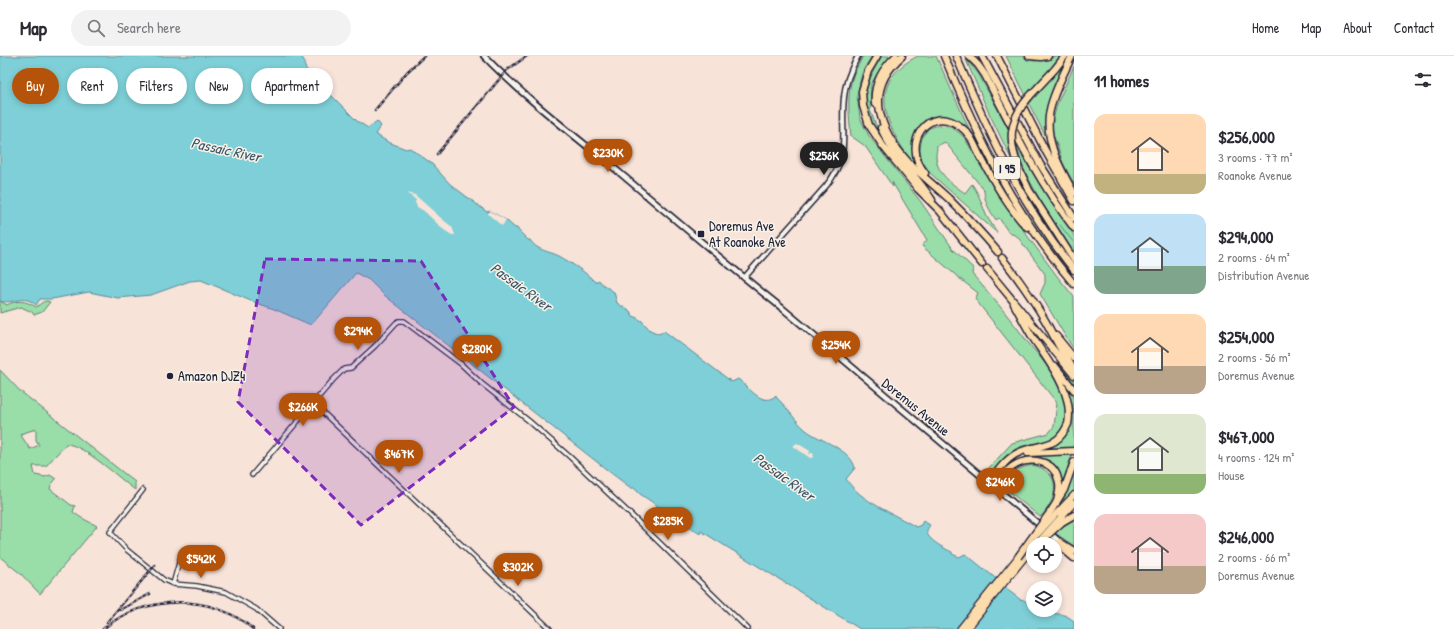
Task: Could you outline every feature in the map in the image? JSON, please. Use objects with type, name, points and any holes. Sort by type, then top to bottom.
[{"type":"highway","points":[[877,56],[868,71],[862,91],[863,106],[867,120],[891,156],[918,189],[940,211]]},
{"type":"highway","points":[[896,56],[884,70],[877,82],[874,98],[876,113],[882,129],[891,146],[923,185],[940,211],[982,264]]},
{"type":"highway","points":[[902,56],[891,68],[883,81],[879,95],[879,106],[883,122],[899,150],[914,168],[933,184],[974,224],[998,252]]},
{"type":"highway","points":[[891,68],[907,56]]},
{"type":"highway","name":"I 95","points":[[944,56],[994,166],[1015,203],[1039,240],[1074,284]]},
{"type":"highway","name":"I 95","points":[[956,56],[987,128],[1013,180],[1043,228],[1074,270]]},
{"type":"highway","points":[[969,56],[978,64],[985,75],[1015,135],[1035,169],[1074,228]]},
{"type":"highway","name":"I 95","points":[[982,56],[1040,164],[1074,218]]},
{"type":"highway","points":[[997,56],[1047,154],[1074,201]]},
{"type":"highway","points":[[1029,56],[1048,56]]},
{"type":"highway","points":[[1065,56],[1028,97],[1016,115],[1011,131],[1012,148],[1019,169],[1029,190],[1074,260]]},
{"type":"highway","points":[[1072,56],[1052,102],[1048,126],[1051,143],[1057,162],[1074,193]]},
{"type":"highway","points":[[933,184],[918,162],[915,153],[916,142],[921,130],[927,124],[939,120],[948,120],[959,125],[968,134],[991,175],[1016,214],[1039,240]]},
{"type":"highway","points":[[1002,258],[1025,288],[1047,324],[1059,348],[1074,369]]},
{"type":"highway","points":[[987,269],[1014,304],[1074,375]]},
{"type":"highway","points":[[991,483],[1010,458],[1018,452],[1054,441],[1063,433],[1068,422],[1070,407],[1066,392],[1061,382],[1034,341],[1014,304]]},
{"type":"highway","points":[[1047,324],[1074,357]]},
{"type":"highway","points":[[1043,353],[1053,362],[1074,390]]},
{"type":"highway","points":[[1010,458],[1033,452],[1074,451]]},
{"type":"highway","points":[[991,483],[1014,465],[1027,461],[1040,461],[1053,469],[1058,478],[1059,491],[1056,504],[1057,516]]},
{"type":"highway","points":[[1056,504],[1066,485],[1073,464]]},
{"type":"highway","points":[[1042,537],[1074,495]]},
{"type":"highway","points":[[960,629],[1018,557],[1057,516],[1074,503]]},
{"type":"highway","points":[[1057,516],[1074,515]]},
{"type":"highway","points":[[1062,543],[1074,550]]},
{"type":"highway","points":[[1062,545],[1074,558]]},
{"type":"highway","points":[[967,629],[1026,555]]},
{"type":"main road","name":"Doremus Avenue","points":[[484,56],[520,90],[688,229],[744,278],[782,308],[1054,537]]},
{"type":"street","points":[[744,278],[826,186],[837,170],[841,162],[844,145],[845,88],[858,56]]},
{"type":"street","points":[[252,475],[344,369],[351,368],[376,345],[396,323],[399,321],[406,322],[502,398],[570,457],[748,629]]},
{"type":"street","points":[[313,403],[550,629]]},
{"type":"street","points":[[143,490],[110,532],[127,550],[164,580],[173,584],[197,586],[226,592],[256,609],[279,629]]},
{"type":"street","points":[[173,584],[180,559]]},
{"type":"highlighted area","points":[[265,259],[421,261],[514,407],[361,525],[238,402]]},
{"type":"green space","points":[[863,56],[872,56],[862,73],[857,96],[860,118],[869,136],[921,202],[953,249],[973,268],[972,274],[1046,365],[1054,376],[1062,393],[1065,405],[1065,417],[1064,423],[1058,434],[1054,438],[1044,442],[1023,446],[1014,450],[991,472],[986,471],[1012,443],[1049,433],[1054,426],[1057,403],[975,299],[978,293],[922,246],[927,240],[892,182],[893,187],[865,146],[851,136],[849,96],[851,81]]},
{"type":"green space","points":[[882,56],[892,56],[886,61],[871,84],[870,110],[878,130],[874,128],[868,115],[865,100],[867,86]]},
{"type":"green space","points":[[918,56],[936,56],[972,135],[961,123],[952,118],[938,117],[930,119],[919,128],[916,134],[913,148],[913,163],[903,149],[888,120],[885,105],[886,92],[891,78],[901,67]]},
{"type":"green space","points":[[1006,56],[1022,56],[1034,61],[1048,59],[1055,56],[1062,56],[1026,96]]},
{"type":"green space","points":[[966,60],[978,73],[1009,130],[1009,146],[1017,171],[988,111]]},
{"type":"green space","points":[[1067,60],[1048,107],[1048,141],[1029,104]]},
{"type":"green space","points":[[1074,66],[1074,184],[1063,163],[1051,128],[1057,104]]},
{"type":"green space","points":[[939,125],[951,126],[964,137],[1001,200],[1074,297],[1074,349],[1040,294],[1045,283],[1045,274],[1017,236],[1009,233],[999,218],[996,220],[986,202],[984,190],[945,142],[937,146],[937,162],[942,173],[965,193],[972,184],[978,194],[987,217],[997,232],[930,173],[922,161],[920,149],[922,137],[929,128]]},
{"type":"green space","points":[[1017,148],[1074,235],[1074,253],[1040,200],[1024,170]]},
{"type":"green space","points":[[0,301],[7,305],[18,301],[29,303],[36,307],[44,301],[50,302],[42,312],[34,315],[32,312],[21,307],[0,313]]},
{"type":"green space","points":[[1059,363],[1074,379],[1074,388],[1057,364]]},
{"type":"green space","points":[[0,370],[20,391],[135,482],[135,490],[82,450],[66,444],[46,466],[33,466],[35,475],[45,477],[50,475],[56,479],[51,485],[50,489],[71,505],[75,506],[73,512],[97,526],[40,594],[21,574],[0,557]],"holes":[[[36,429],[36,440],[39,445],[30,449],[20,434]]]},
{"type":"green space","points":[[1068,389],[1074,397],[1074,449],[1043,450],[1041,448],[1052,447],[1063,438],[1070,425],[1073,410]]},
{"type":"green space","points":[[1072,455],[1062,484],[1058,470],[1051,462],[1040,458],[1026,458],[1026,456]]},
{"type":"green space","points":[[1032,465],[1042,468],[1049,473],[1053,479],[1054,494],[1051,502],[1040,517],[1005,488],[1007,478],[1013,472]]},
{"type":"green space","points":[[1074,470],[1074,490],[1063,501]]},
{"type":"green space","points":[[1074,519],[1074,546],[1055,533],[1069,521]]},
{"type":"water","name":"Passaic River","points":[[0,56],[301,56],[305,62],[304,65],[306,68],[251,68],[251,104],[333,104],[333,97],[357,121],[368,128],[377,121],[381,126],[375,134],[388,142],[406,149],[410,148],[431,163],[450,184],[487,212],[490,211],[506,220],[517,228],[533,244],[568,261],[583,271],[595,282],[599,280],[602,284],[614,292],[617,303],[630,311],[632,315],[642,321],[650,330],[659,334],[664,331],[732,382],[738,379],[761,398],[771,399],[776,395],[776,397],[806,430],[848,456],[855,468],[846,479],[852,487],[869,501],[916,527],[921,525],[923,521],[930,525],[927,530],[928,534],[936,543],[959,557],[965,554],[1004,585],[1009,591],[1021,600],[1022,599],[1026,602],[1026,617],[1062,617],[1062,614],[1074,621],[1074,629],[860,629],[701,531],[700,534],[640,494],[634,488],[631,488],[384,295],[369,280],[356,273],[311,325],[201,280],[190,281],[151,295],[118,298],[89,292],[52,299],[40,299],[36,305],[27,300],[9,302],[0,301]]},
{"type":"pier","points":[[407,193],[415,195],[452,227],[455,235],[452,235],[444,230],[424,211],[417,207],[415,202],[416,200]]},
{"type":"pier","points":[[490,211],[506,220],[502,226],[488,214]]},
{"type":"pier","points":[[797,443],[810,451],[809,455],[813,453],[814,457],[810,458],[793,446]]},
{"type":"waterway","points":[[1060,225],[1074,243]]},
{"type":"railway","points":[[375,110],[407,72],[424,56]]},
{"type":"railway","points":[[437,154],[507,70],[527,56]]},
{"type":"railway","points":[[107,622],[155,565]]},
{"type":"railway","points":[[120,610],[150,594]]},
{"type":"railway","points":[[103,629],[120,617],[138,609],[158,604],[178,602],[198,604],[218,609],[236,617],[253,629]]},
{"type":"place","name":"Doremus Ave At Roanoke Ave","points":[[701,234]]},
{"type":"place","name":"Amazon DJZ4","points":[[170,376]]}]
